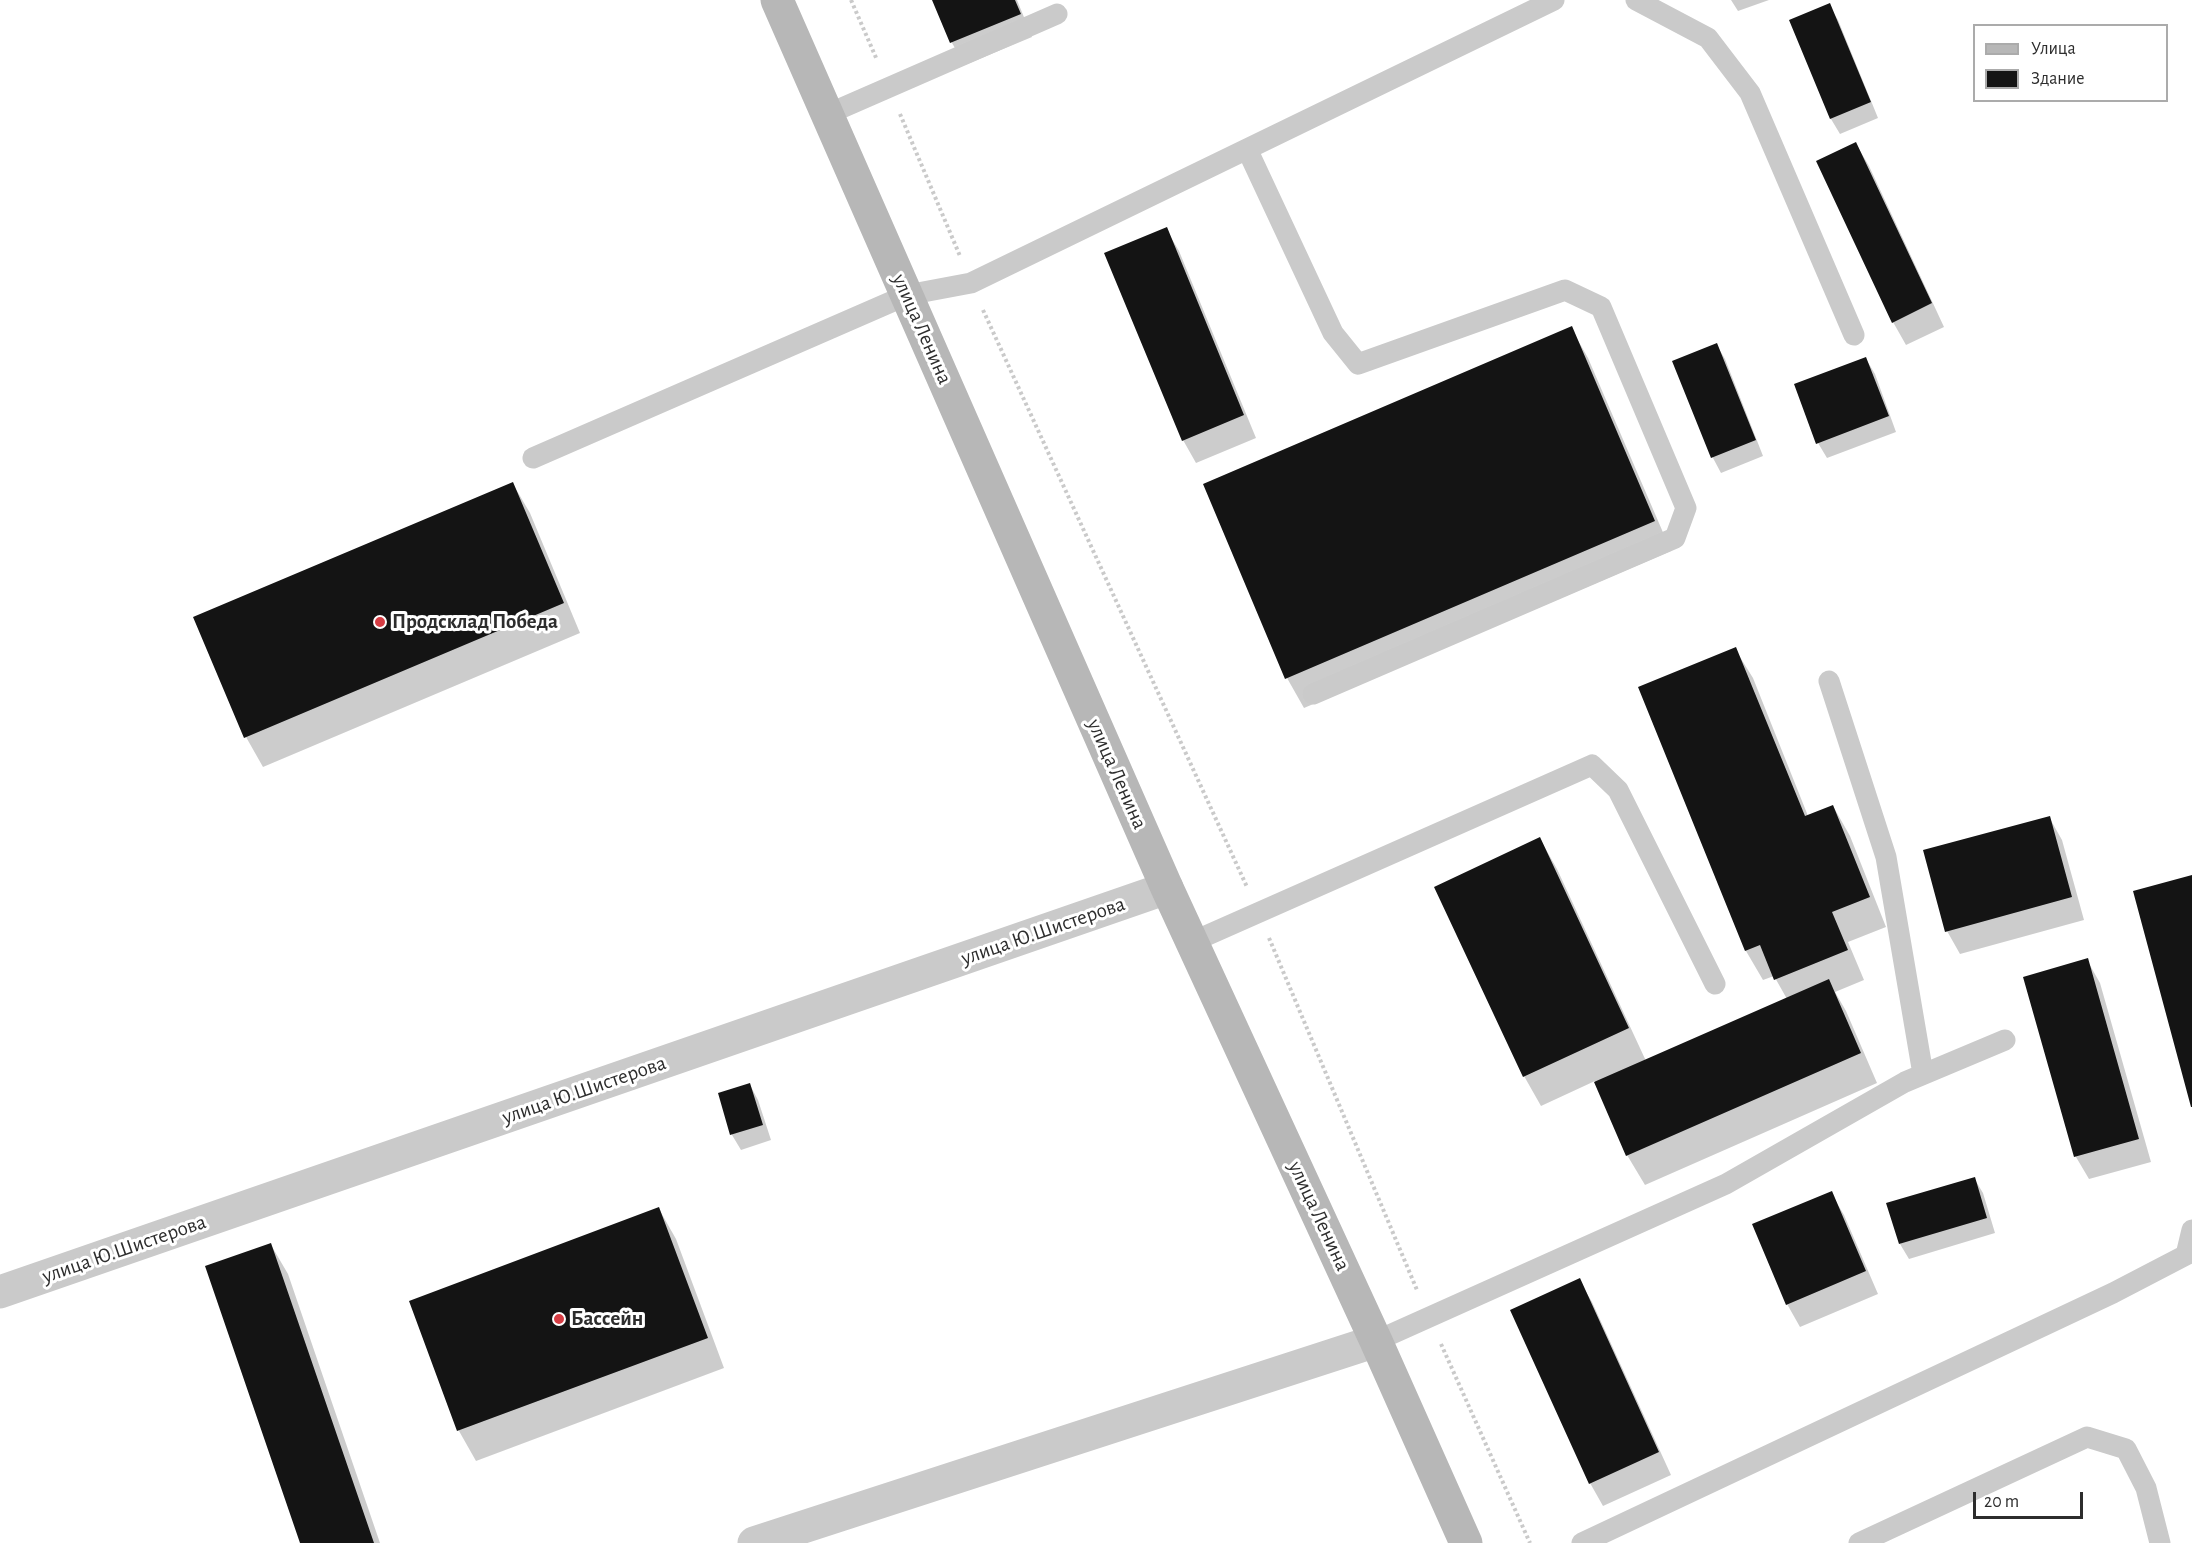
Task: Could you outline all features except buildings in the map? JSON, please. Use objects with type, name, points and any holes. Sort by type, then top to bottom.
[{"type":"main road","name":"улица Ленина","points":[[777,0],[1167,888],[1376,1341],[1466,1543]]},
{"type":"street","name":"улица Ю.Шистерова","points":[[0,1292],[1167,888]]},
{"type":"street","points":[[754,1543],[1376,1341]]},
{"type":"lane","points":[[533,458],[907,295],[971,283],[1554,0]]},
{"type":"lane","points":[[1636,0],[1708,38],[1750,93],[1854,335]]},
{"type":"lane","points":[[828,114],[1057,14]]},
{"type":"lane","points":[[1247,149],[1333,333],[1358,364],[1565,290],[1601,308],[1686,508],[1676,538],[1313,694]]},
{"type":"lane","points":[[1829,681],[1886,857],[1923,1074]]},
{"type":"lane","points":[[1192,942],[1592,765],[1618,790],[1715,984]]},
{"type":"lane","points":[[1376,1341],[1726,1184],[1905,1082],[2006,1040]]},
{"type":"lane","points":[[1582,1543],[2189,1258],[2192,1230]]},
{"type":"lane","points":[[1859,1543],[2087,1437],[2126,1449],[2146,1488],[2160,1543]]},
{"type":"path","points":[[851,0],[971,283],[1259,913],[1429,1317],[1530,1543]]},
{"type":"place","name":"Продсклад Победа","points":[[380,622]]},
{"type":"place","name":"Бассейн","points":[[559,1319]]}]
